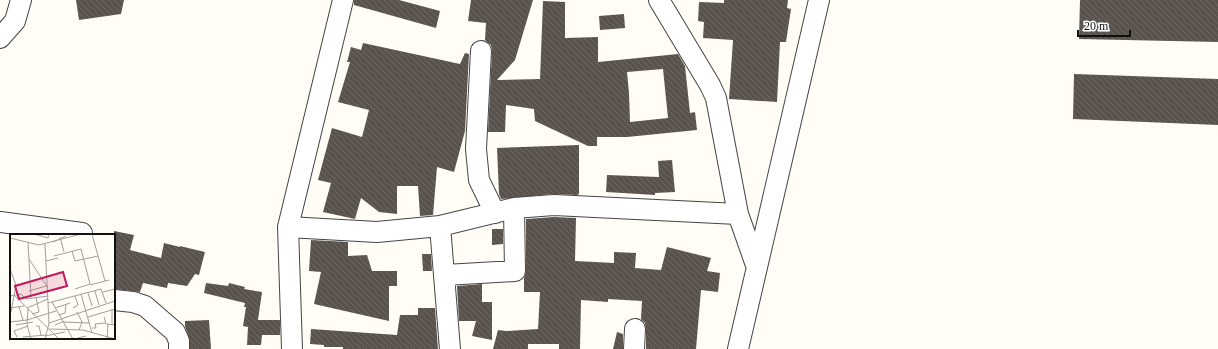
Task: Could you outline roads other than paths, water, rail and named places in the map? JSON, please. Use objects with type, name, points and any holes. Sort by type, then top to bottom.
[{"type":"street","points":[[0,38],[15,22],[21,0]]},
{"type":"street","points":[[292,349],[288,227],[343,0]]},
{"type":"street","points":[[659,0],[710,85],[716,98],[738,214],[757,268]]},
{"type":"street","points":[[738,349],[819,0]]},
{"type":"street","points":[[481,51],[476,149],[480,180],[495,213]]},
{"type":"street","points":[[288,227],[377,232],[440,226],[514,208],[554,205],[738,214]]},
{"type":"street","points":[[445,275],[515,271],[514,208]]},
{"type":"street","points":[[0,222],[82,234]]},
{"type":"street","points":[[440,226],[450,349]]},
{"type":"street","points":[[115,300],[133,302],[145,306],[175,332],[179,341],[179,349]]},
{"type":"street","points":[[634,349],[635,329]]}]
